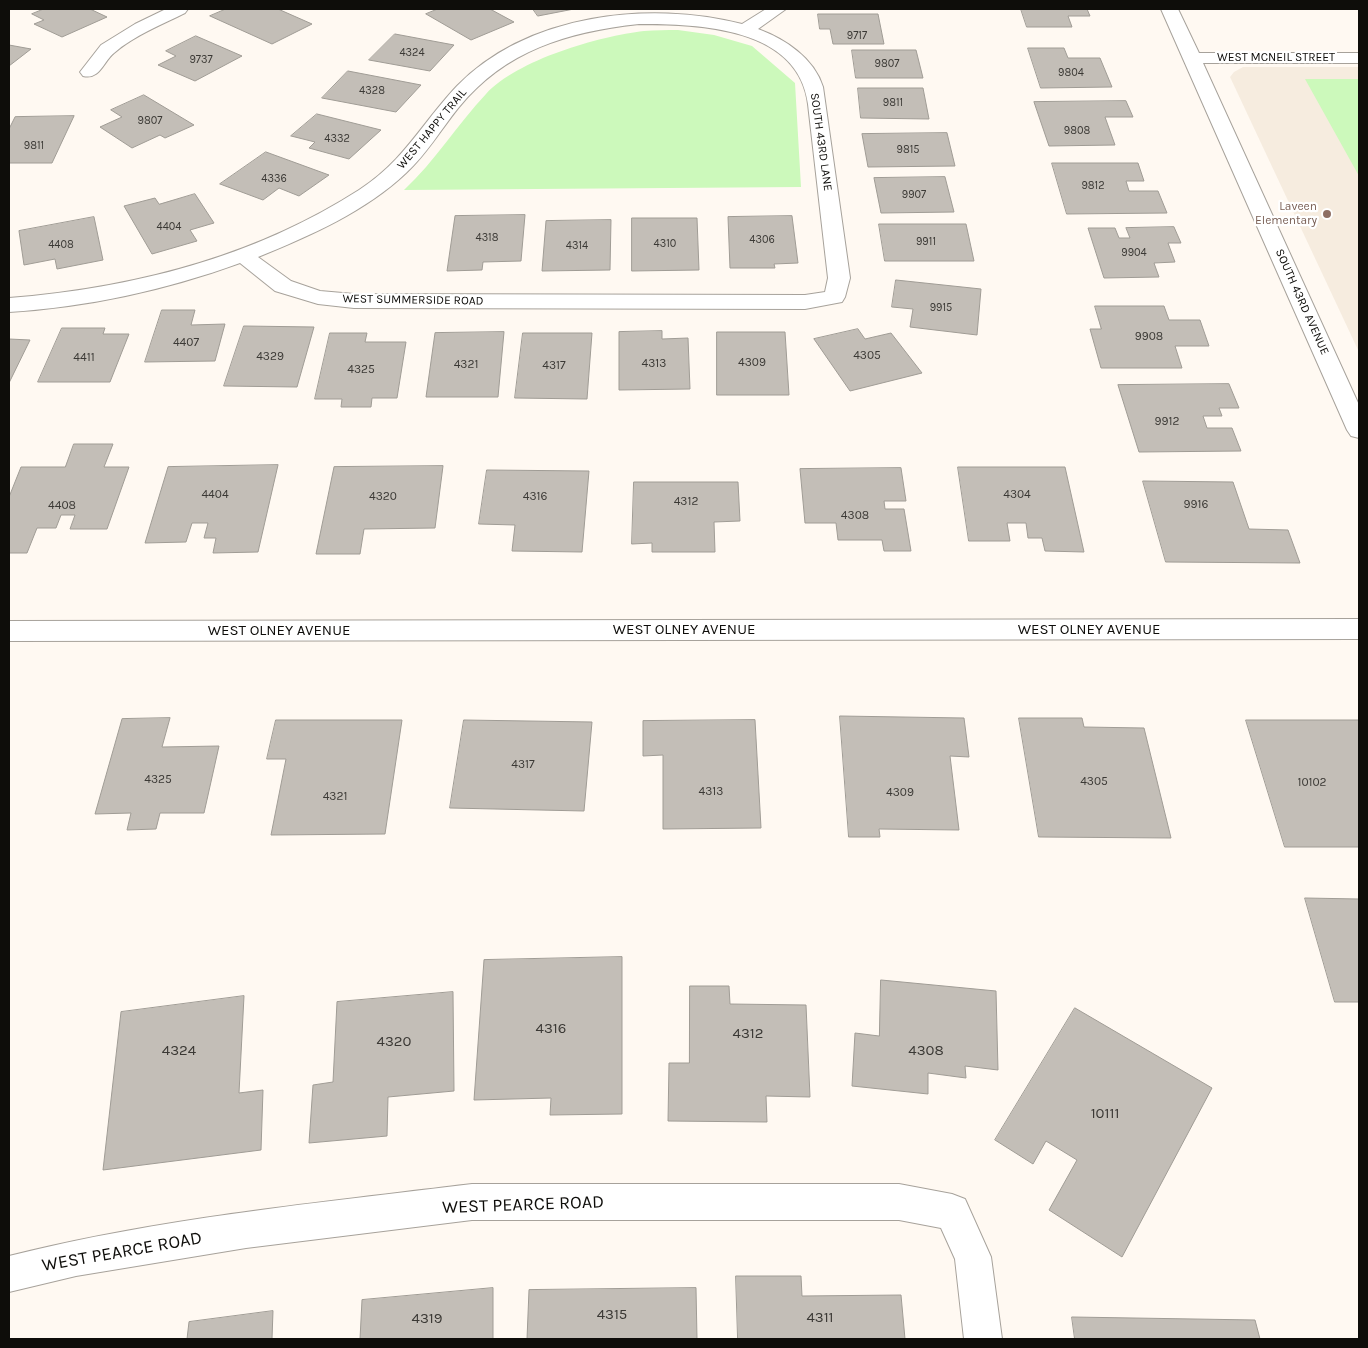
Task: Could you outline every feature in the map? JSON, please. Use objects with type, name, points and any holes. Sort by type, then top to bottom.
[{"type":"street","points":[[89,72],[107,49],[141,28],[179,9]]},
{"type":"street","points":[[745,30],[777,9]]},
{"type":"street","name":"SOUTH 43RD AVENUE","points":[[1170,9],[1359,430]]},
{"type":"street","name":"WEST HAPPY TRAIL","points":[[243,256],[292,235],[368,193],[399,169],[419,147],[454,100],[487,68],[518,50],[579,27],[613,22],[687,19],[719,23],[745,30]]},
{"type":"street","name":"SOUTH 43RD LANE","points":[[745,30],[776,43],[794,56],[813,83],[839,278],[834,297]]},
{"type":"street","name":"WEST MCNEIL STREET","points":[[1193,58],[1359,58]]},
{"type":"street","points":[[9,305],[63,300],[131,288],[243,256]]},
{"type":"street","name":"WEST SUMMERSIDE ROAD","points":[[243,256],[284,286],[318,297],[354,301],[805,302],[834,297]]},
{"type":"street","name":"WEST OLNEY AVENUE","points":[[9,631],[1359,629]]},
{"type":"street","name":"WEST PEARCE ROAD","points":[[9,1274],[76,1258],[246,1230],[472,1202],[899,1202],[952,1212],[973,1258],[983,1339]]},
{"type":"shaded area","name":"Laveen Elementary","points":[[1243,67],[1359,67],[1359,352],[1230,77],[1234,72]]},
{"type":"green space","points":[[678,30],[714,35],[752,46],[795,83],[801,187],[404,190],[426,167],[486,94],[517,71],[538,60],[605,38],[644,31]]},
{"type":"green space","points":[[1305,79],[1359,79],[1359,176]]},
{"type":"building","points":[[44,9],[90,9],[107,17],[62,37],[34,24],[44,20],[32,14]]},
{"type":"building","points":[[226,9],[278,9],[312,24],[272,44],[210,16]]},
{"type":"building","points":[[438,9],[490,9],[514,22],[471,40],[426,14]]},
{"type":"building","points":[[533,9],[574,9],[538,16]]},
{"type":"building","points":[[1021,9],[1087,9],[1090,16],[1068,16],[1072,27],[1027,27]]},
{"type":"building","points":[[818,14],[878,14],[884,44],[833,44],[830,29],[820,29]]},
{"type":"building","points":[[395,34],[454,45],[430,71],[369,60]]},
{"type":"building","points":[[196,36],[242,56],[195,81],[158,65],[176,56],[166,51]]},
{"type":"building","points":[[9,45],[31,49],[9,66]]},
{"type":"building","points":[[1028,48],[1064,48],[1068,58],[1100,58],[1112,87],[1041,88]]},
{"type":"building","points":[[852,50],[916,50],[923,78],[856,78]]},
{"type":"building","points":[[348,71],[421,85],[396,112],[322,98]]},
{"type":"building","points":[[858,88],[923,88],[929,119],[861,118]]},
{"type":"building","points":[[144,95],[194,125],[165,138],[160,135],[132,148],[100,127],[122,117],[111,110]]},
{"type":"building","points":[[1126,101],[1133,117],[1105,117],[1115,145],[1049,146],[1034,102]]},
{"type":"building","points":[[317,114],[381,130],[349,159],[309,148],[315,142],[291,136]]},
{"type":"building","points":[[74,116],[52,163],[9,163],[9,129],[15,117]]},
{"type":"building","points":[[947,133],[955,166],[868,167],[862,134]]},
{"type":"building","points":[[266,152],[329,175],[299,196],[279,188],[263,200],[220,184]]},
{"type":"building","points":[[1052,163],[1138,163],[1144,181],[1126,181],[1129,191],[1158,191],[1167,213],[1067,214]]},
{"type":"building","points":[[945,177],[954,212],[881,213],[874,178]]},
{"type":"building","points":[[195,194],[214,223],[190,230],[197,241],[152,254],[124,206],[155,198],[159,204]]},
{"type":"building","points":[[525,215],[521,261],[483,262],[482,270],[447,271],[455,216]]},
{"type":"building","points":[[792,216],[798,263],[774,264],[775,268],[730,268],[728,217]]},
{"type":"building","points":[[94,217],[103,260],[57,269],[55,259],[24,265],[19,231]]},
{"type":"building","points":[[632,218],[697,218],[699,270],[632,271]]},
{"type":"building","points":[[611,220],[610,270],[542,271],[546,221]]},
{"type":"building","points":[[879,224],[966,224],[974,261],[885,261]]},
{"type":"building","points":[[1174,227],[1181,243],[1168,243],[1175,262],[1154,263],[1159,277],[1104,278],[1088,228],[1115,228],[1119,238],[1130,238],[1126,228]]},
{"type":"building","points":[[896,280],[981,289],[977,335],[910,327],[913,309],[892,307]]},
{"type":"building","points":[[1095,306],[1164,306],[1169,320],[1200,320],[1209,346],[1175,346],[1182,368],[1101,368],[1090,329],[1101,329]]},
{"type":"building","points":[[162,310],[195,310],[191,325],[225,324],[215,361],[145,362]]},
{"type":"building","points":[[244,326],[314,327],[297,387],[224,386]]},
{"type":"building","points":[[62,328],[105,328],[103,334],[129,334],[110,382],[38,382]]},
{"type":"building","points":[[858,329],[865,339],[891,333],[922,373],[850,391],[814,339]]},
{"type":"building","points":[[662,331],[662,339],[688,338],[690,389],[619,390],[619,332]]},
{"type":"building","points":[[504,332],[498,397],[426,397],[435,333]]},
{"type":"building","points":[[717,332],[785,332],[789,395],[717,395]]},
{"type":"building","points":[[330,333],[367,333],[365,342],[406,342],[397,398],[372,398],[371,407],[341,407],[342,399],[315,399]]},
{"type":"building","points":[[523,333],[592,333],[587,399],[515,398]]},
{"type":"building","points":[[9,339],[30,340],[9,383]]},
{"type":"building","points":[[1229,384],[1239,408],[1219,408],[1222,416],[1203,416],[1207,428],[1232,428],[1241,451],[1139,452],[1118,385]]},
{"type":"building","points":[[74,444],[113,444],[104,467],[129,467],[107,529],[70,529],[75,515],[61,515],[56,528],[37,528],[27,553],[9,553],[9,497],[21,467],[65,467]]},
{"type":"building","points":[[278,465],[258,552],[213,553],[216,538],[204,538],[208,523],[192,523],[186,542],[145,543],[168,467]]},
{"type":"building","points":[[443,466],[435,528],[364,529],[360,554],[316,554],[334,467]]},
{"type":"building","points":[[958,467],[1065,467],[1084,552],[1045,551],[1042,538],[1028,538],[1026,523],[1007,523],[1010,541],[969,541]]},
{"type":"building","points":[[901,468],[906,501],[884,501],[885,509],[904,509],[911,551],[884,551],[882,540],[838,540],[836,523],[805,523],[800,469]]},
{"type":"building","points":[[487,470],[589,471],[582,552],[512,551],[515,525],[479,524]]},
{"type":"building","points":[[1143,481],[1233,482],[1249,529],[1288,530],[1300,563],[1166,562]]},
{"type":"building","points":[[634,482],[738,482],[740,521],[714,522],[715,552],[652,552],[652,543],[632,544]]},
{"type":"building","points":[[840,716],[964,718],[969,757],[950,756],[959,830],[879,829],[880,837],[849,837]]},
{"type":"building","points":[[170,718],[162,747],[219,746],[204,813],[160,813],[156,829],[127,830],[131,813],[95,814],[122,719]]},
{"type":"building","points":[[1019,718],[1082,718],[1084,727],[1144,728],[1171,838],[1039,837]]},
{"type":"building","points":[[276,720],[402,720],[385,834],[271,835],[286,759],[267,759]]},
{"type":"building","points":[[464,720],[592,722],[584,811],[450,808]]},
{"type":"building","points":[[755,720],[761,828],[663,829],[663,755],[643,756],[643,721]]},
{"type":"building","points":[[1246,720],[1359,720],[1359,847],[1285,847]]},
{"type":"building","points":[[1305,898],[1359,899],[1359,1002],[1335,1002]]},
{"type":"building","points":[[622,957],[622,1114],[550,1115],[551,1098],[474,1100],[484,960]]},
{"type":"building","points":[[881,980],[996,991],[998,1070],[965,1066],[966,1078],[928,1073],[928,1094],[852,1086],[855,1033],[879,1036]]},
{"type":"building","points":[[690,986],[729,986],[730,1004],[806,1005],[810,1097],[766,1096],[767,1122],[668,1121],[669,1063],[689,1063]]},
{"type":"building","points":[[453,992],[454,1091],[388,1097],[387,1136],[309,1143],[313,1085],[333,1082],[337,1002]]},
{"type":"building","points":[[244,996],[239,1093],[263,1090],[261,1150],[103,1170],[121,1012]]},
{"type":"building","points":[[1075,1008],[1212,1088],[1122,1257],[1049,1210],[1077,1160],[1046,1141],[1033,1164],[995,1140]]},
{"type":"building","points":[[736,1276],[801,1276],[802,1296],[901,1295],[905,1339],[738,1339]]},
{"type":"building","points":[[493,1288],[493,1339],[360,1339],[362,1300]]},
{"type":"building","points":[[696,1288],[697,1339],[527,1339],[529,1290]]},
{"type":"building","points":[[273,1311],[272,1339],[187,1339],[189,1322]]},
{"type":"building","points":[[1072,1317],[1255,1320],[1260,1339],[1075,1339]]},
{"type":"place","name":"Laveen Elementary","points":[[1327,214]]}]
